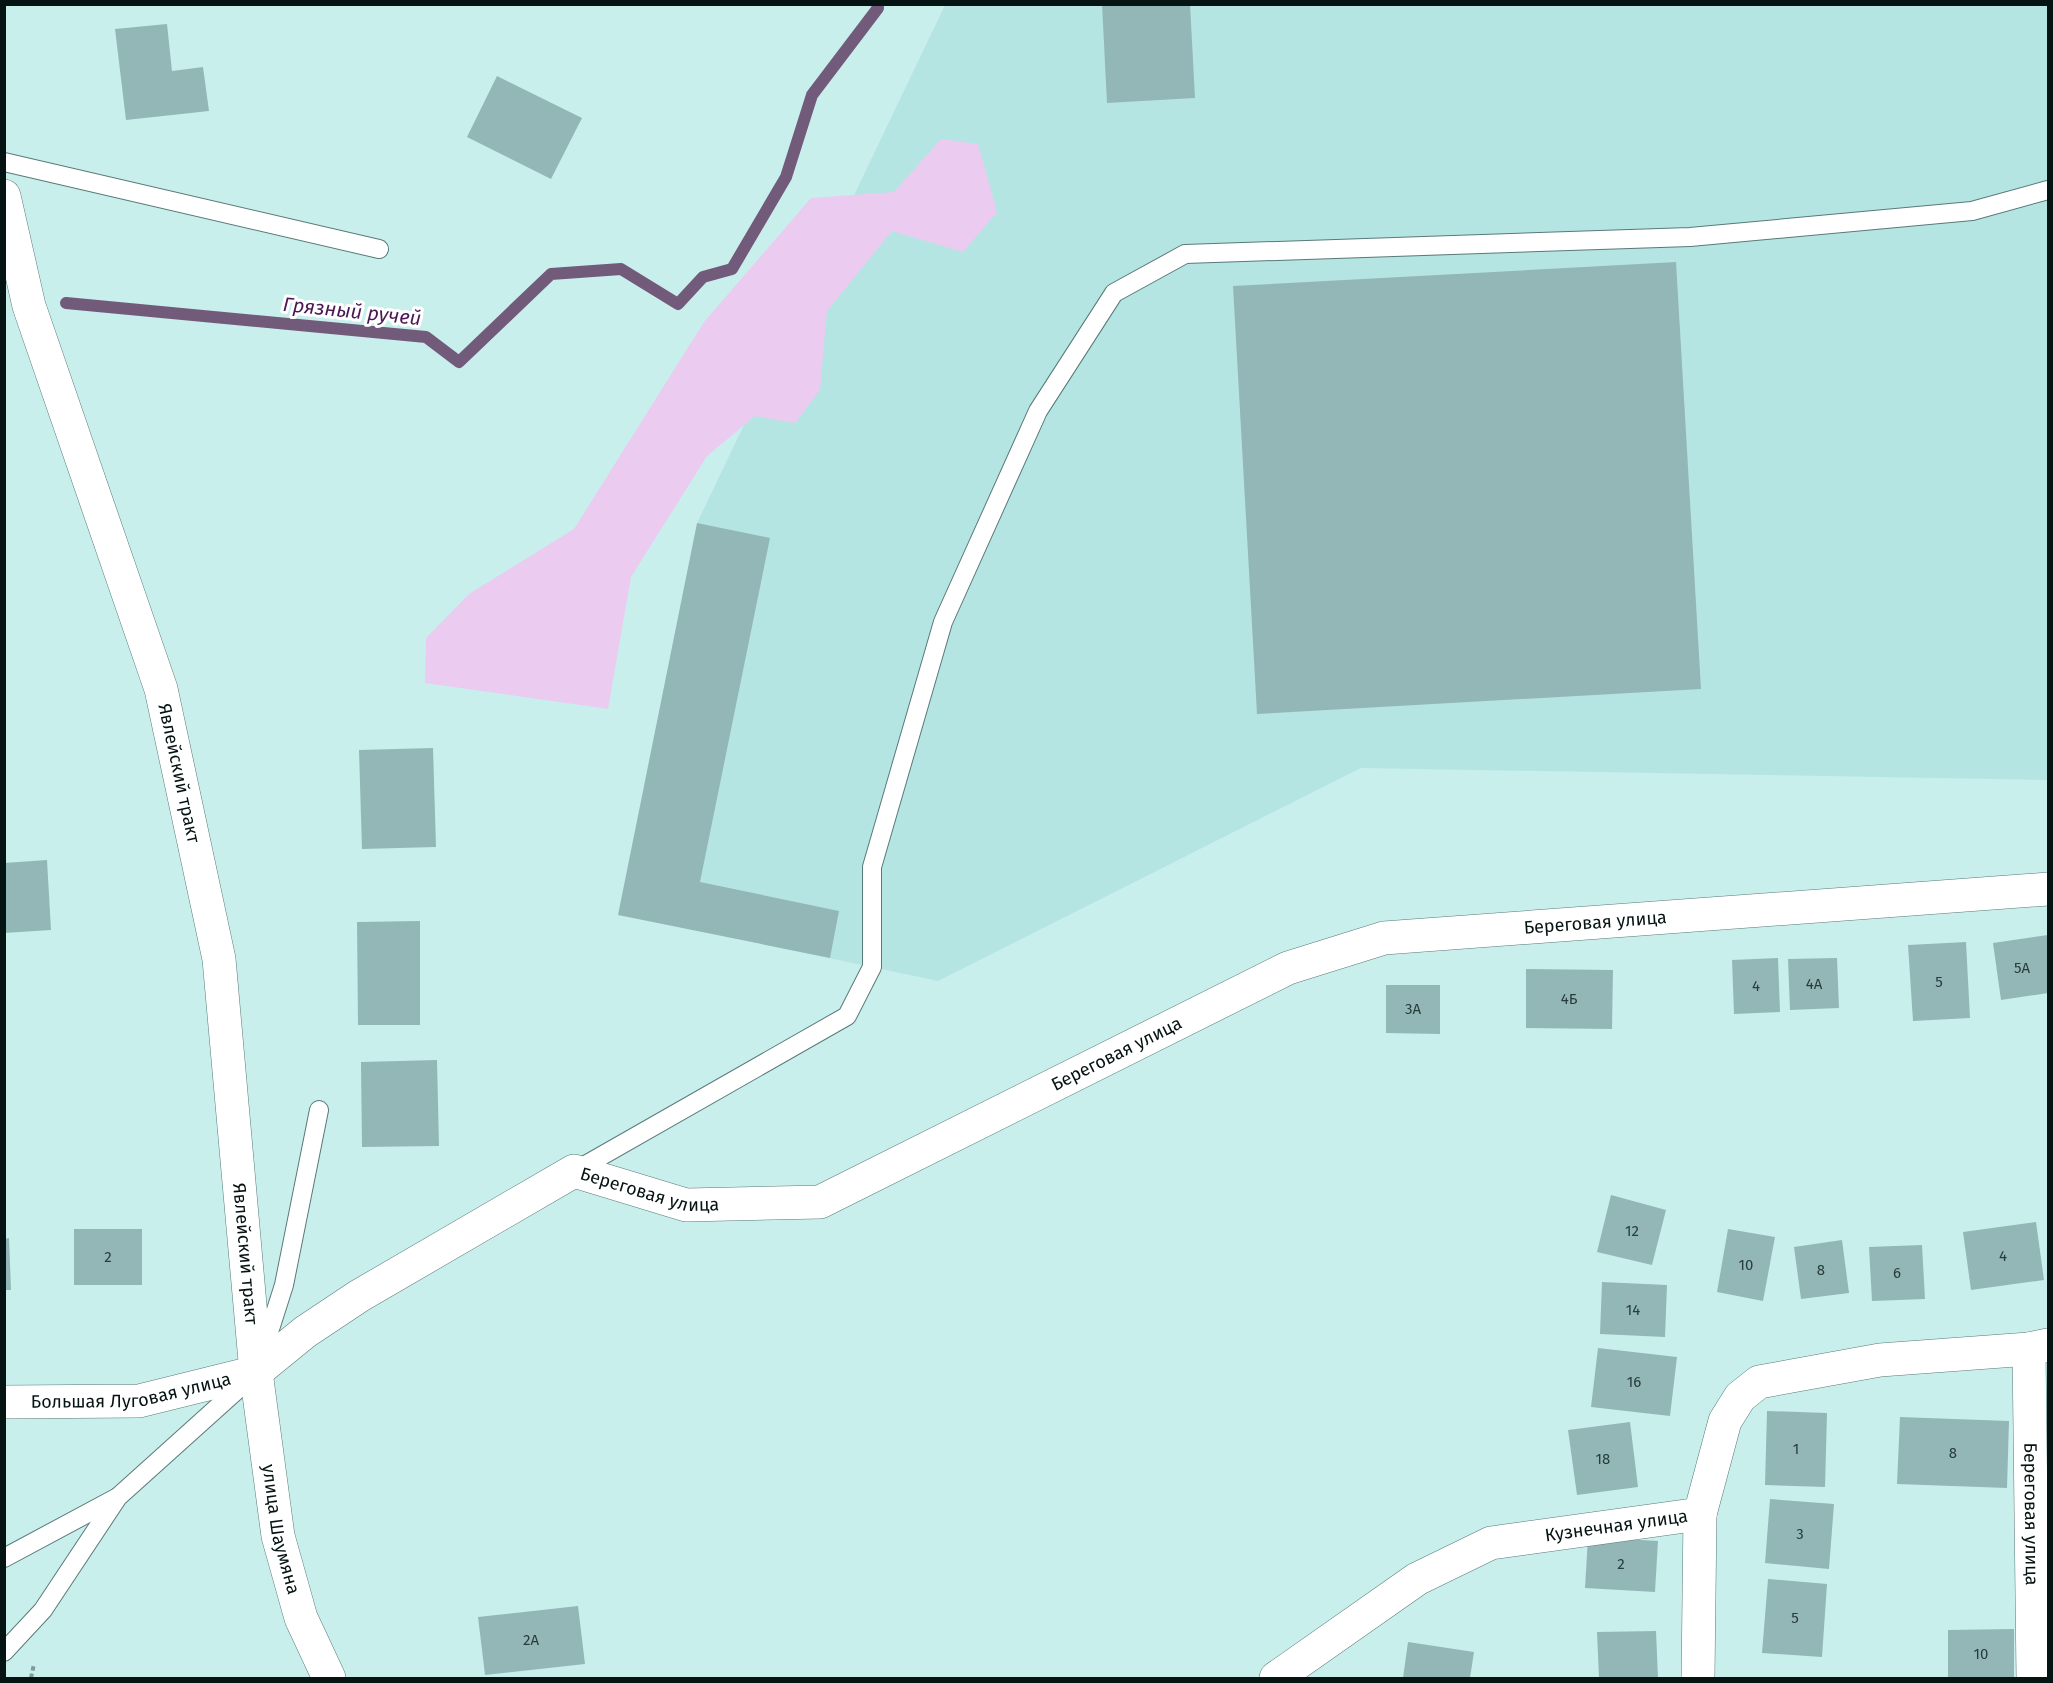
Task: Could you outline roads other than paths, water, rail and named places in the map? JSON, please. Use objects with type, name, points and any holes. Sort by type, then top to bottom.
[{"type":"street","name":"Явлейский тракт","points":[[4,196],[29,306],[161,689],[212,923],[219,958],[256,1372]]},
{"type":"street","name":"Береговая улица","points":[[256,1372],[305,1332],[359,1296],[574,1171],[686,1205],[820,1202],[1288,968],[1384,938],[2049,889]]},
{"type":"street","name":"Береговая улица","points":[[2033,1678],[2039,1347]]},
{"type":"street","name":"Кузнечная улица","points":[[1276,1678],[1417,1579],[1491,1543],[1700,1514],[1725,1421],[1740,1397],[1759,1382],[1880,1360],[2039,1347]]},
{"type":"street","name":"Большая Луговая улица","points":[[4,1402],[140,1401],[256,1372]]},
{"type":"street","name":"улица Шаумяна","points":[[256,1372],[278,1536],[301,1617],[329,1678]]},
{"type":"street","points":[[1698,1678],[1700,1514]]},
{"type":"lane","points":[[4,162],[379,249]]},
{"type":"lane","points":[[574,1171],[847,1016],[872,967],[872,867],[943,622],[1038,411],[1114,292],[1185,254],[1690,237],[1972,211],[2049,190]]},
{"type":"lane","points":[[4,1558],[118,1497],[256,1372],[284,1285],[319,1110]]},
{"type":"lane","points":[[4,1652],[43,1610],[118,1497]]},
{"type":"waterway","name":"Грязный ручей","points":[[66,303],[426,337],[459,362],[551,274],[621,269],[678,304],[703,277],[732,269],[786,177],[812,95],[878,8],[877,4]]}]
